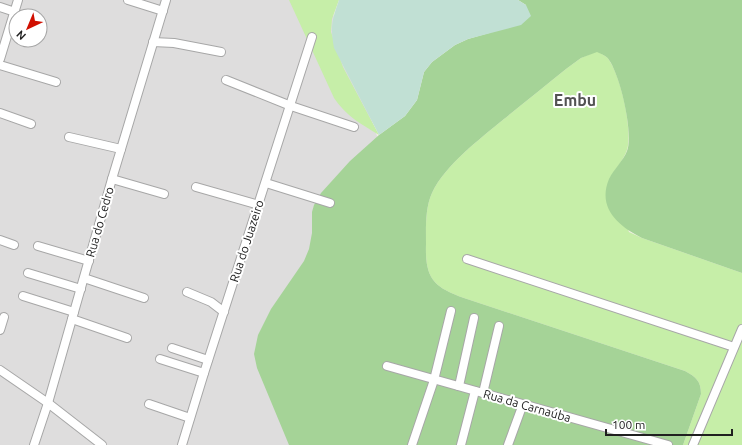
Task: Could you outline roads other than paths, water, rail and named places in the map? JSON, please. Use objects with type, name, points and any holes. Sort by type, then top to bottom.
[{"type":"street","points":[[128,0],[163,10]]},
{"type":"street","name":"Rua do Cedro","points":[[34,445],[48,403],[112,179],[166,0]]},
{"type":"street","points":[[0,59],[8,34]]},
{"type":"street","name":"Rua do Juazeiro","points":[[182,445],[312,37]]},
{"type":"street","points":[[153,42],[174,43],[221,52]]},
{"type":"street","points":[[0,65],[56,82]]},
{"type":"street","points":[[226,80],[291,106],[354,126]]},
{"type":"street","points":[[0,113],[31,124]]},
{"type":"street","points":[[69,137],[121,150]]},
{"type":"street","points":[[112,179],[164,194]]},
{"type":"street","points":[[266,183],[330,203]]},
{"type":"street","points":[[196,187],[259,205]]},
{"type":"street","points":[[0,240],[14,245]]},
{"type":"street","points":[[38,246],[89,261]]},
{"type":"street","points":[[467,259],[734,347]]},
{"type":"street","points":[[28,273],[81,289]]},
{"type":"street","points":[[84,278],[144,298]]},
{"type":"street","points":[[187,292],[211,302],[224,312]]},
{"type":"street","points":[[23,296],[127,338]]},
{"type":"street","points":[[412,445],[434,380],[451,311]]},
{"type":"street","points":[[0,330],[4,317]]},
{"type":"street","points":[[459,386],[474,318]]},
{"type":"street","points":[[461,445],[479,392],[498,326]]},
{"type":"street","points":[[693,445],[742,328]]},
{"type":"street","points":[[172,348],[208,360]]},
{"type":"street","points":[[160,360],[204,373]]},
{"type":"street","name":"Rua da Carnaúba","points":[[387,366],[668,445]]},
{"type":"street","points":[[0,370],[48,403],[102,445]]},
{"type":"street","points":[[149,404],[190,418]]},
{"type":"street","points":[[508,445],[523,404]]},
{"type":"district","name":"Embu","points":[[575,100]]}]
